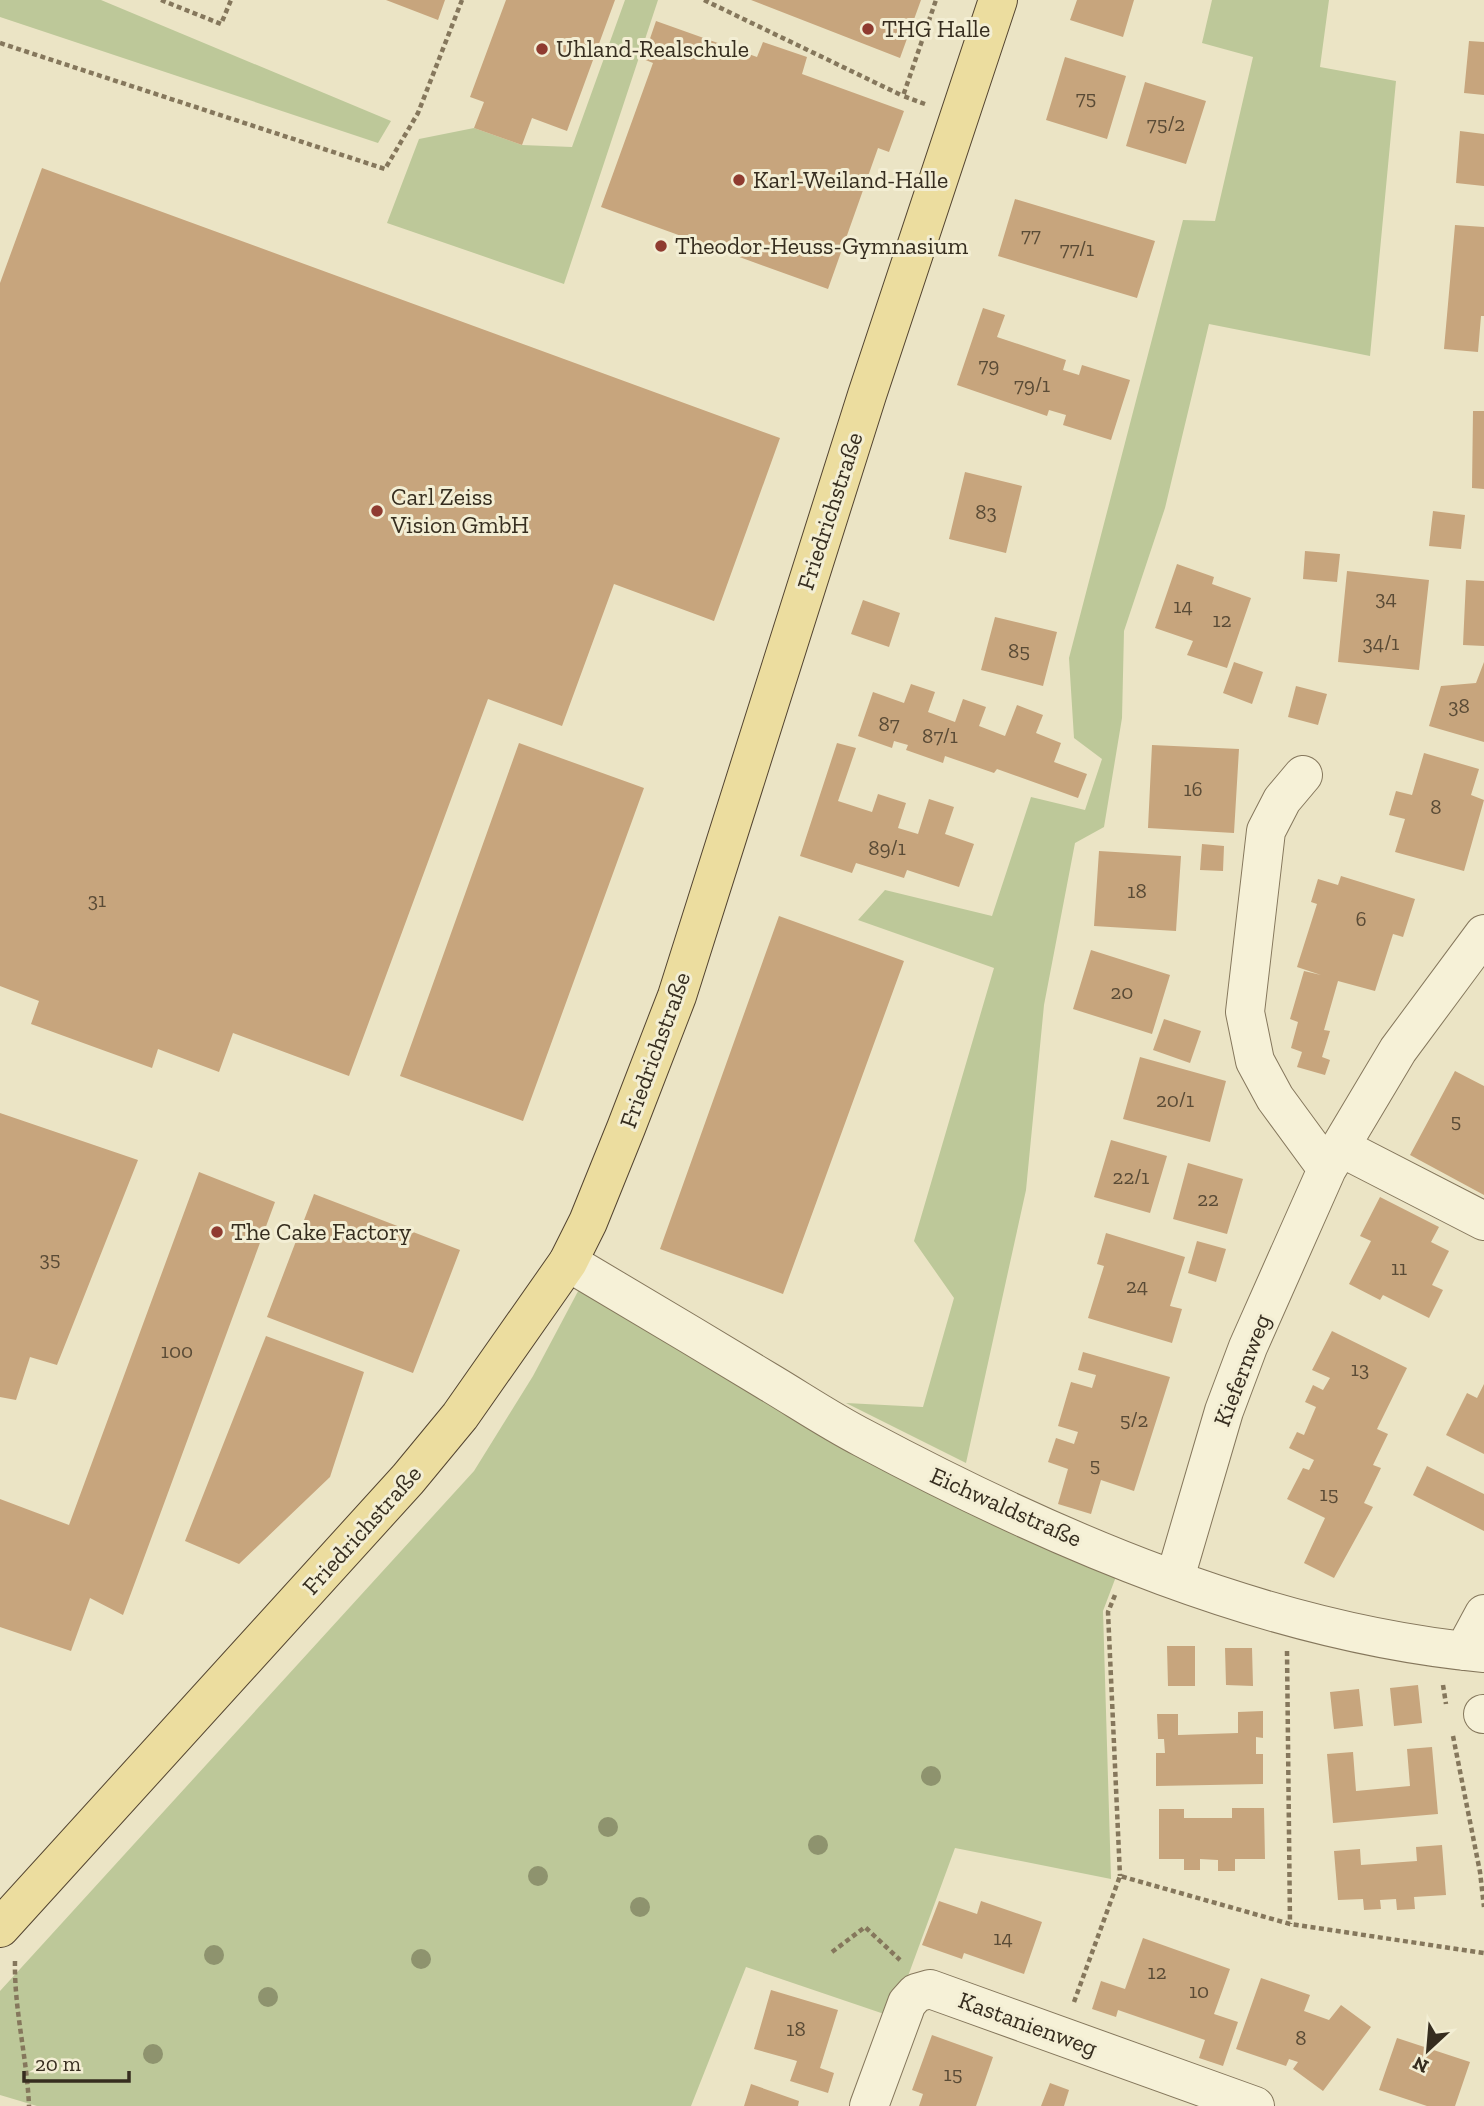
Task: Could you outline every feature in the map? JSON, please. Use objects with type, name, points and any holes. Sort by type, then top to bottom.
[{"type":"main road","name":"Friedrichstraße","points":[[8,1919],[408,1479],[460,1416],[568,1262],[588,1222],[677,996],[863,408],[998,0]]},
{"type":"street","points":[[1303,775],[1282,800],[1266,831],[1245,1012],[1255,1061],[1275,1098],[1333,1158],[1484,1221]]},
{"type":"street","name":"Kiefernweg","points":[[1175,1578],[1224,1411],[1248,1347],[1333,1158],[1398,1050],[1484,934]]},
{"type":"street","name":"Eichwaldstraße","points":[[568,1262],[860,1437],[1016,1514],[1128,1561],[1286,1616],[1367,1635],[1461,1650]]},
{"type":"street","points":[[1461,1650],[1484,1614]]},
{"type":"street","name":"Kastanienweg","points":[[869,2106],[907,2003],[916,1993],[930,1989],[1255,2106]]},
{"type":"path","points":[[161,0],[221,24],[230,0]]},
{"type":"path","points":[[0,43],[385,170],[418,113],[462,0]]},
{"type":"path","points":[[705,0],[903,96],[959,117]]},
{"type":"path","points":[[903,96],[936,0]]},
{"type":"path","points":[[1062,2037],[1120,1876],[1108,1612],[1128,1561]]},
{"type":"path","points":[[1286,1616],[1290,1924]]},
{"type":"path","points":[[1461,1650],[1484,1907]]},
{"type":"path","points":[[1120,1876],[1290,1924],[1484,1953]]},
{"type":"path","points":[[8,1919],[14,1989],[27,2058],[29,2106]]},
{"type":"path","points":[[832,1952],[865,1927],[930,1989]]},
{"type":"green space","points":[[0,0],[101,0],[391,121],[378,143],[0,17]]},
{"type":"green space","points":[[625,0],[658,0],[564,284],[387,223],[419,139],[474,128],[522,145],[572,147]]},
{"type":"green space","points":[[1212,0],[1329,0],[1320,67],[1396,81],[1370,356],[1209,324],[1165,508],[1124,631],[1122,718],[1104,827],[1075,843],[1044,1005],[1026,1190],[966,1463],[846,1403],[923,1407],[954,1298],[914,1241],[994,968],[858,920],[885,890],[992,916],[1031,797],[1085,810],[1102,759],[1074,738],[1069,658],[1183,220],[1215,221],[1253,57],[1202,43]]},
{"type":"green space","points":[[584,1280],[1120,1566],[1103,1611],[1111,1879],[955,1848],[893,2017],[746,1967],[691,2106],[37,2106],[0,2095],[0,1991],[474,1471],[533,1376]]},
{"type":"building","points":[[386,0],[445,0],[438,20]]},
{"type":"building","name":"Uhland-Realschule","points":[[506,0],[615,0],[567,131],[532,118],[522,145],[474,128],[484,102],[470,97]]},
{"type":"building","name":"THG Halle","points":[[751,0],[921,0],[900,58]]},
{"type":"building","points":[[1077,0],[1134,0],[1123,37],[1070,20]]},
{"type":"building","name":"Karl-Weiland-Halle","points":[[656,21],[757,57],[763,42],[807,57],[802,74],[904,111],[889,152],[878,148],[828,289],[601,207],[653,63],[643,59]]},
{"type":"building","points":[[1469,41],[1484,42],[1484,95],[1464,93]]},
{"type":"building","points":[[1065,57],[1126,76],[1107,139],[1046,120]]},
{"type":"building","points":[[1145,82],[1206,101],[1186,164],[1126,146]]},
{"type":"building","points":[[1460,131],[1484,134],[1484,186],[1456,183]]},
{"type":"building","name":"Carl Zeiss Vision GmbH","points":[[42,168],[780,438],[714,621],[614,584],[562,726],[488,699],[349,1076],[233,1033],[219,1072],[158,1049],[152,1068],[31,1024],[39,1001],[0,986],[0,283]]},
{"type":"building","points":[[1015,199],[1155,241],[1137,298],[998,256]]},
{"type":"building","points":[[1455,225],[1484,227],[1484,316],[1481,316],[1478,352],[1444,349]]},
{"type":"building","points":[[983,308],[1005,315],[997,337],[1066,360],[1063,370],[1079,375],[1082,365],[1130,380],[1111,440],[1063,425],[1066,415],[1049,410],[1047,416],[957,385]]},
{"type":"building","points":[[1473,411],[1484,411],[1484,489],[1472,488]]},
{"type":"building","points":[[965,472],[1022,486],[1006,553],[949,539]]},
{"type":"building","points":[[1433,511],[1465,515],[1461,549],[1429,546]]},
{"type":"building","points":[[1305,551],[1340,554],[1337,582],[1303,579]]},
{"type":"building","points":[[1177,564],[1214,577],[1212,584],[1251,598],[1227,668],[1187,655],[1193,641],[1155,628]]},
{"type":"building","points":[[1347,571],[1429,580],[1419,670],[1338,662]]},
{"type":"building","points":[[1466,580],[1484,581],[1484,646],[1463,645]]},
{"type":"building","points":[[863,600],[900,613],[889,647],[851,634]]},
{"type":"building","points":[[995,617],[1057,632],[1043,686],[981,670]]},
{"type":"building","points":[[1234,662],[1263,672],[1252,704],[1223,693]]},
{"type":"building","points":[[1484,662],[1484,742],[1429,726],[1441,686],[1476,683]]},
{"type":"building","points":[[911,684],[935,692],[928,712],[955,722],[963,699],[986,707],[979,726],[1005,736],[1017,705],[1043,715],[1036,733],[1061,743],[1054,762],[1087,774],[1078,798],[997,769],[994,773],[945,756],[943,763],[906,750],[908,745],[894,741],[892,748],[858,736],[873,692],[904,703]]},
{"type":"building","points":[[1296,686],[1327,694],[1318,725],[1288,717]]},
{"type":"building","points":[[519,743],[644,788],[523,1121],[400,1076]]},
{"type":"building","points":[[837,743],[856,748],[838,801],[872,812],[878,794],[906,803],[898,828],[918,834],[929,799],[954,807],[945,834],[974,844],[959,887],[907,870],[904,878],[856,863],[852,873],[800,856]]},
{"type":"building","points":[[1152,745],[1239,749],[1234,833],[1148,828]]},
{"type":"building","points":[[1424,753],[1479,769],[1471,795],[1484,800],[1464,871],[1395,852],[1405,819],[1389,815],[1396,791],[1412,795]]},
{"type":"building","points":[[1202,844],[1224,846],[1223,871],[1200,870]]},
{"type":"building","points":[[1099,851],[1181,856],[1176,931],[1094,926]]},
{"type":"building","points":[[1341,876],[1415,899],[1403,937],[1393,934],[1375,991],[1338,981],[1324,1030],[1330,1031],[1322,1057],[1330,1060],[1325,1075],[1297,1067],[1302,1052],[1291,1048],[1298,1022],[1290,1019],[1304,971],[1321,975],[1297,967],[1317,904],[1311,902],[1318,879],[1338,885]]},
{"type":"building","points":[[779,916],[904,961],[783,1294],[660,1249]]},
{"type":"building","points":[[1091,950],[1170,975],[1152,1034],[1073,1009]]},
{"type":"building","points":[[1164,1019],[1201,1031],[1190,1063],[1153,1050]]},
{"type":"building","points":[[1140,1057],[1226,1081],[1210,1142],[1123,1119]]},
{"type":"building","points":[[1455,1071],[1484,1086],[1484,1195],[1410,1155]]},
{"type":"building","points":[[0,1113],[138,1160],[57,1365],[30,1357],[16,1400],[0,1397]]},
{"type":"building","points":[[1111,1140],[1167,1156],[1150,1213],[1094,1197]]},
{"type":"building","points":[[1188,1163],[1243,1179],[1227,1234],[1173,1219]]},
{"type":"building","points":[[199,1172],[275,1202],[123,1615],[90,1598],[71,1651],[0,1627],[0,1499],[69,1525]]},
{"type":"building","points":[[314,1194],[460,1250],[413,1373],[267,1317]]},
{"type":"building","points":[[1380,1197],[1439,1227],[1431,1242],[1449,1251],[1432,1285],[1443,1290],[1429,1318],[1383,1295],[1380,1300],[1349,1284],[1371,1241],[1360,1236]]},
{"type":"building","points":[[1106,1233],[1185,1257],[1170,1306],[1182,1309],[1172,1343],[1088,1318],[1104,1266],[1097,1264]]},
{"type":"building","points":[[1197,1241],[1226,1249],[1216,1282],[1188,1273]]},
{"type":"building","points":[[1332,1331],[1407,1368],[1377,1429],[1388,1434],[1373,1465],[1381,1468],[1364,1503],[1373,1507],[1334,1578],[1304,1563],[1325,1518],[1287,1499],[1303,1468],[1309,1470],[1314,1460],[1289,1448],[1297,1432],[1304,1435],[1316,1407],[1305,1402],[1313,1385],[1323,1390],[1330,1378],[1312,1370]]},
{"type":"building","points":[[266,1336],[364,1372],[330,1477],[239,1564],[185,1541]]},
{"type":"building","points":[[1083,1352],[1170,1377],[1134,1491],[1101,1480],[1091,1514],[1058,1504],[1068,1469],[1048,1462],[1056,1438],[1074,1444],[1078,1432],[1058,1426],[1071,1382],[1092,1388],[1096,1375],[1078,1370]]},
{"type":"building","points":[[1484,1384],[1484,1454],[1446,1435],[1467,1393],[1477,1398]]},
{"type":"building","points":[[1427,1466],[1484,1494],[1484,1531],[1413,1495]]},
{"type":"building","points":[[1167,1646],[1195,1646],[1195,1686],[1168,1686]]},
{"type":"building","points":[[1225,1648],[1252,1648],[1253,1686],[1226,1685]]},
{"type":"building","points":[[1418,1685],[1422,1723],[1394,1726],[1390,1688]]},
{"type":"building","points":[[1359,1689],[1363,1726],[1334,1729],[1330,1692]]},
{"type":"building","points":[[1263,1711],[1263,1738],[1256,1737],[1256,1754],[1263,1754],[1263,1784],[1156,1786],[1156,1753],[1165,1753],[1164,1739],[1158,1739],[1157,1714],[1178,1714],[1178,1735],[1238,1733],[1238,1712]]},
{"type":"building","points":[[1432,1747],[1438,1814],[1333,1823],[1327,1754],[1353,1752],[1356,1791],[1410,1786],[1407,1749]]},
{"type":"building","points":[[1232,1808],[1264,1808],[1265,1859],[1235,1859],[1235,1871],[1218,1871],[1218,1860],[1200,1859],[1200,1870],[1184,1870],[1184,1859],[1159,1859],[1159,1809],[1184,1809],[1184,1818],[1232,1818]]},
{"type":"building","points":[[1442,1845],[1446,1895],[1414,1897],[1415,1909],[1397,1910],[1396,1899],[1380,1900],[1381,1909],[1364,1910],[1363,1899],[1338,1900],[1334,1851],[1360,1849],[1361,1865],[1417,1861],[1416,1847]]},
{"type":"building","points":[[939,1901],[977,1914],[981,1901],[1042,1922],[1024,1974],[964,1953],[962,1959],[922,1945]]},
{"type":"building","points":[[1143,1938],[1230,1969],[1214,2014],[1238,2022],[1223,2066],[1199,2058],[1205,2040],[1118,2010],[1116,2017],[1092,2009],[1101,1981],[1125,1989]]},
{"type":"building","points":[[1261,1978],[1310,1995],[1304,2011],[1329,2020],[1341,2005],[1371,2027],[1323,2091],[1293,2069],[1298,2062],[1289,2059],[1286,2066],[1236,2049]]},
{"type":"building","points":[[771,1990],[838,2010],[820,2068],[834,2073],[828,2093],[790,2081],[797,2061],[754,2049]]},
{"type":"building","points":[[932,2035],[993,2057],[976,2106],[919,2106],[923,2094],[912,2090]]},
{"type":"building","points":[[1397,2038],[1470,2062],[1455,2106],[1427,2106],[1379,2090]]},
{"type":"building","points":[[1050,2083],[1069,2090],[1064,2106],[1041,2106]]},
{"type":"building","points":[[751,2084],[799,2101],[798,2106],[744,2106]]},
{"type":"place","name":"THG Halle","points":[[868,29]]},
{"type":"place","name":"Uhland-Realschule","points":[[542,49]]},
{"type":"place","name":"Karl-Weiland-Halle","points":[[739,180]]},
{"type":"place","name":"Theodor-Heuss-Gymnasium","points":[[661,246]]},
{"type":"place","name":"Carl Zeiss Vision GmbH","points":[[377,511]]},
{"type":"place","name":"The Cake Factory","points":[[217,1232]]}]
